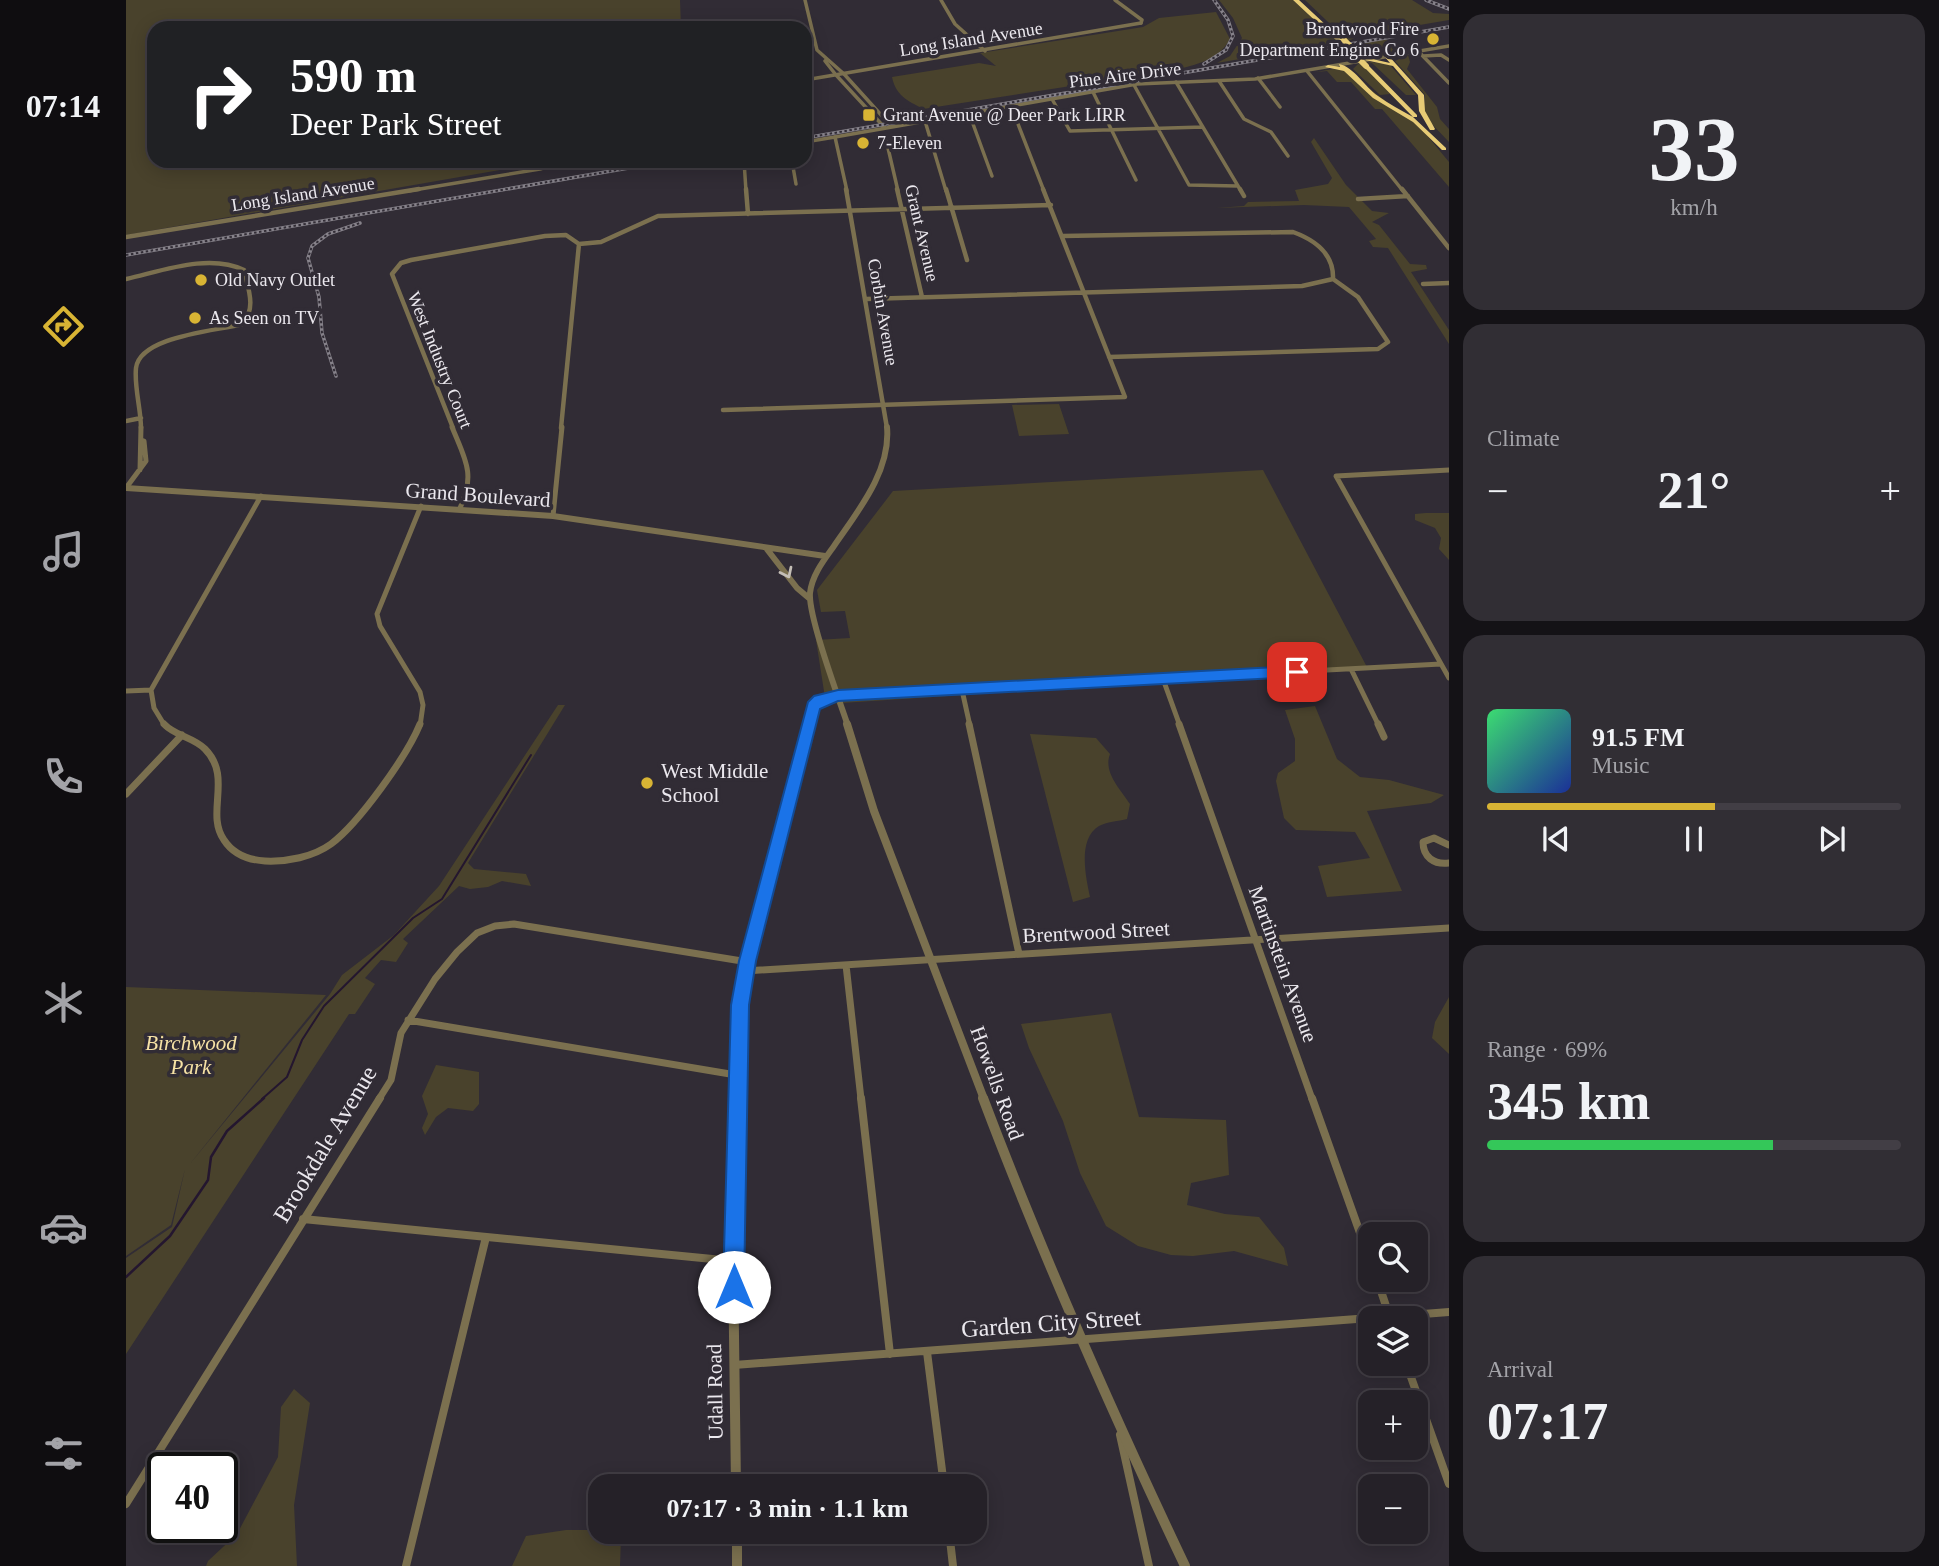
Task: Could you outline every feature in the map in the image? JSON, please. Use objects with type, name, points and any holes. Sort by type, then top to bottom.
[{"type":"highway","points":[[1296,0],[1346,44]]},
{"type":"highway","points":[[1301,0],[1364,61],[1447,151]]},
{"type":"highway","points":[[1386,84],[1410,97],[1417,95],[1395,66],[1393,60],[1397,55]]},
{"type":"highway","points":[[1386,57],[1421,95],[1422,111],[1447,151]]},
{"type":"highway","points":[[1328,67],[1346,67],[1364,61],[1395,66]]},
{"type":"highway","points":[[1346,67],[1378,96],[1390,97],[1386,84]]},
{"type":"highway","points":[[1346,67],[1375,97],[1415,121],[1447,151]]},
{"type":"highway","points":[[1386,84],[1432,129]]},
{"type":"street","points":[[805,0],[809,21]]},
{"type":"street","points":[[941,0],[955,24],[985,51]]},
{"type":"street","points":[[1115,0],[1142,20],[1142,23]]},
{"type":"street","name":"Long Island Avenue","points":[[812,79],[1142,23]]},
{"type":"street","points":[[812,35],[817,50],[844,74],[892,127]]},
{"type":"street","points":[[1364,61],[1449,46]]},
{"type":"street","points":[[1418,51],[1449,83]]},
{"type":"street","points":[[1423,56],[1441,55],[1449,60]]},
{"type":"street","points":[[827,59],[825,61],[836,75],[885,128]]},
{"type":"street","name":"Pine Aire Drive","points":[[812,141],[1134,85],[1258,78],[1328,67]]},
{"type":"street","points":[[1307,71],[1449,247]]},
{"type":"street","points":[[1258,78],[1280,107]]},
{"type":"street","points":[[1219,81],[1244,118],[1249,123],[1271,132],[1288,156]]},
{"type":"street","points":[[1176,82],[1244,196]]},
{"type":"street","points":[[1134,85],[1192,186],[1237,186]]},
{"type":"street","points":[[1093,92],[1136,180]]},
{"type":"street","points":[[1052,99],[1070,131],[1203,127]]},
{"type":"street","points":[[723,410],[1125,397],[1011,106]]},
{"type":"street","points":[[969,113],[992,176]]},
{"type":"street","points":[[925,121],[967,260]]},
{"type":"street","name":"Grant Avenue","points":[[885,135],[922,297]]},
{"type":"street","name":"Corbin Avenue","points":[[810,599],[813,579],[825,556],[872,491],[888,439],[885,404],[851,211],[835,137]]},
{"type":"street","name":"Long Island Avenue","points":[[126,237],[543,168]]},
{"type":"street","points":[[745,168],[748,214]]},
{"type":"street","points":[[793,168],[796,184]]},
{"type":"street","points":[[1358,199],[1408,196]]},
{"type":"street","points":[[553,516],[579,244],[600,242],[658,216],[1051,205]]},
{"type":"street","points":[[1063,236],[1293,232],[1320,245],[1333,265],[1333,279]]},
{"type":"street","name":"West Industry Court","points":[[460,508],[468,491],[470,472],[392,274],[401,263],[411,260],[542,237],[566,235],[579,244]]},
{"type":"street","points":[[126,279],[214,263],[232,263],[244,270],[251,311],[248,320],[242,324],[169,340],[143,354],[136,366],[141,418],[140,470],[126,488]]},
{"type":"street","points":[[866,299],[1315,285],[1333,279],[1346,284],[1357,294],[1388,342],[1378,349],[1109,357]]},
{"type":"street","points":[[1423,284],[1449,283]]},
{"type":"street","points":[[126,421],[141,418]]},
{"type":"street","points":[[1449,470],[1336,476],[1449,678]]},
{"type":"street","name":"Grand Boulevard","points":[[126,488],[553,516],[825,556]]},
{"type":"street","points":[[261,496],[151,691],[156,719],[163,727],[182,735],[206,750],[213,758],[221,781],[217,813],[218,830],[223,841],[243,856],[276,862],[310,855],[330,845],[346,830],[420,725],[423,699],[380,626],[377,614],[421,506]]},
{"type":"street","points":[[765,547],[781,561],[794,587],[810,599]]},
{"type":"street","name":"Howells Road","points":[[810,599],[874,811],[1015,1182],[1118,1426],[1185,1566]]},
{"type":"street","points":[[838,696],[1441,664]]},
{"type":"street","points":[[1351,669],[1384,737]]},
{"type":"street","name":"Martinstein Avenue","points":[[1163,679],[1358,1227]]},
{"type":"street","points":[[962,690],[1019,954]]},
{"type":"street","points":[[126,691],[151,691]]},
{"type":"street","name":"Udall Road","points":[[736,1474],[733,1261],[740,1005],[746,966],[811,710],[820,700],[838,696]]},
{"type":"street","points":[[126,794],[182,735]]},
{"type":"street","points":[[1449,845],[1434,838],[1423,842],[1427,857],[1441,864],[1449,863]]},
{"type":"street","name":"Brookdale Avenue","points":[[126,1504],[391,1080],[400,1035],[408,1020],[450,961],[468,941],[488,928],[502,924],[526,925],[746,966]]},
{"type":"street","name":"Brentwood Street","points":[[746,966],[845,965],[1449,928]]},
{"type":"street","points":[[845,965],[890,1354]]},
{"type":"street","points":[[408,1020],[736,1075]]},
{"type":"street","points":[[303,1219],[733,1261]]},
{"type":"street","points":[[406,1566],[486,1237]]},
{"type":"street","name":"Garden City Street","points":[[1428,1314],[1449,1312]]},
{"type":"street","name":"Garden City Street","points":[[734,1365],[1358,1319]]},
{"type":"street","points":[[927,1352],[942,1474]]},
{"type":"street","points":[[1411,1376],[1449,1483]]},
{"type":"street","points":[[1118,1426],[1149,1566]]},
{"type":"street","points":[[737,1544],[737,1566]]},
{"type":"street","points":[[950,1544],[953,1566]]},
{"type":"green space","points":[[126,0],[680,0],[681,21],[147,21],[147,168],[511,168],[126,235]]},
{"type":"green space","points":[[1219,0],[1293,0],[1339,42],[1217,63],[1230,56],[1242,38],[1233,18]]},
{"type":"green space","points":[[1305,0],[1412,0],[1433,13],[1449,14],[1449,20],[1361,35],[1348,41]]},
{"type":"green space","points":[[1216,12],[1230,39],[1225,47],[1203,62],[1168,71],[923,109],[899,93],[892,77],[979,63],[996,66],[980,53],[1143,27],[1159,18]]},
{"type":"green space","points":[[1386,39],[1400,52],[1367,58],[1352,45]]},
{"type":"green space","points":[[1408,55],[1410,62],[1407,69],[1437,107],[1440,119],[1449,129],[1449,142],[1428,120],[1424,111],[1425,95],[1395,61]]},
{"type":"green space","points":[[1372,62],[1390,65],[1416,95],[1406,95],[1372,63],[1363,64],[1390,94],[1380,95],[1353,69],[1358,64]]},
{"type":"green space","points":[[1333,69],[1346,71],[1420,127],[1449,162],[1449,187],[1382,109],[1375,109],[1351,82],[1337,82],[1327,71],[1316,72]]},
{"type":"green space","points":[[1314,138],[1346,185],[1372,211],[1389,213],[1372,222],[1379,225],[1410,264],[1426,265],[1427,269],[1411,272],[1449,330],[1449,344],[1388,248],[1373,247],[1369,241],[1376,239],[1349,207],[1304,205],[1216,208],[1244,206],[1248,202],[1299,201],[1295,190],[1328,184],[1332,178],[1311,142]]},
{"type":"green space","points":[[1059,404],[1069,434],[1019,436],[1012,405]]},
{"type":"green space","points":[[1263,470],[1368,669],[826,704],[816,640],[850,638],[845,611],[821,612],[817,590],[893,491]]},
{"type":"green space","points":[[1449,513],[1449,560],[1439,549],[1441,538],[1435,528],[1415,520],[1415,514]]},
{"type":"green space","name":"Birchwood Park","points":[[558,705],[565,705],[468,863],[474,869],[526,874],[531,886],[502,881],[488,887],[470,889],[459,886],[403,939],[408,943],[396,962],[381,960],[365,978],[375,984],[355,1014],[349,1014],[126,1354],[126,1258],[172,1227],[185,1169],[171,1225],[126,1256],[126,987],[326,995],[189,1165],[330,994],[342,975],[394,935],[439,886]]},
{"type":"green space","points":[[1315,706],[1337,759],[1360,777],[1389,780],[1444,795],[1431,803],[1367,811],[1402,891],[1327,897],[1318,866],[1370,858],[1355,832],[1296,830],[1284,818],[1276,781],[1278,773],[1295,761],[1295,739],[1285,710]]},
{"type":"green space","points":[[1030,734],[1096,738],[1110,754],[1108,761],[1111,774],[1130,804],[1127,819],[1099,826],[1088,840],[1085,859],[1090,897],[1073,902]]},
{"type":"green space","points":[[1449,997],[1449,1054],[1432,1038],[1435,1022]]},
{"type":"green space","points":[[1111,1013],[1139,1117],[1226,1120],[1229,1175],[1191,1183],[1187,1205],[1225,1214],[1259,1217],[1284,1248],[1288,1266],[1234,1251],[1193,1256],[1171,1255],[1138,1246],[1106,1226],[1080,1173],[1063,1121],[1029,1048],[1021,1024]]},
{"type":"green space","points":[[436,1065],[479,1072],[479,1104],[473,1111],[448,1108],[436,1117],[425,1135],[422,1128],[428,1114],[422,1096]]},
{"type":"green space","points":[[294,1389],[310,1403],[294,1505],[297,1566],[206,1566],[227,1543],[238,1543],[238,1532],[278,1457],[281,1407]]},
{"type":"green space","points":[[566,1530],[588,1530],[588,1544],[621,1544],[620,1566],[512,1566],[526,1536]]},
{"type":"waterway","points":[[262,1099],[287,1077],[302,1040],[324,1006],[413,918],[442,899],[531,755]]},
{"type":"waterway","points":[[126,1277],[170,1236],[208,1180],[211,1157],[227,1131],[264,1098]]},
{"type":"railway","points":[[1204,64],[1226,50],[1233,36],[1228,20],[1214,0]]},
{"type":"railway","points":[[1426,0],[1449,9]]},
{"type":"railway","points":[[812,137],[1449,27]]},
{"type":"railway","points":[[126,255],[629,168]]},
{"type":"railway","points":[[336,376],[322,333],[319,297],[308,258],[312,246],[328,234],[360,223]]},
{"type":"place","name":"Brentwood Fire Department Engine Co 6","points":[[1433,39]]},
{"type":"place","name":"Grant Avenue @ Deer Park LIRR","points":[[869,115]]},
{"type":"place","name":"7-Eleven","points":[[863,143]]},
{"type":"place","name":"Old Navy Outlet","points":[[201,280]]},
{"type":"place","name":"As Seen on TV","points":[[195,318]]},
{"type":"place","name":"West Middle School","points":[[647,783]]},
{"type":"route","points":[[734,1287],[736,1075],[740,1005],[745,971],[813,706],[820,700],[838,696],[1297,672]]}]
